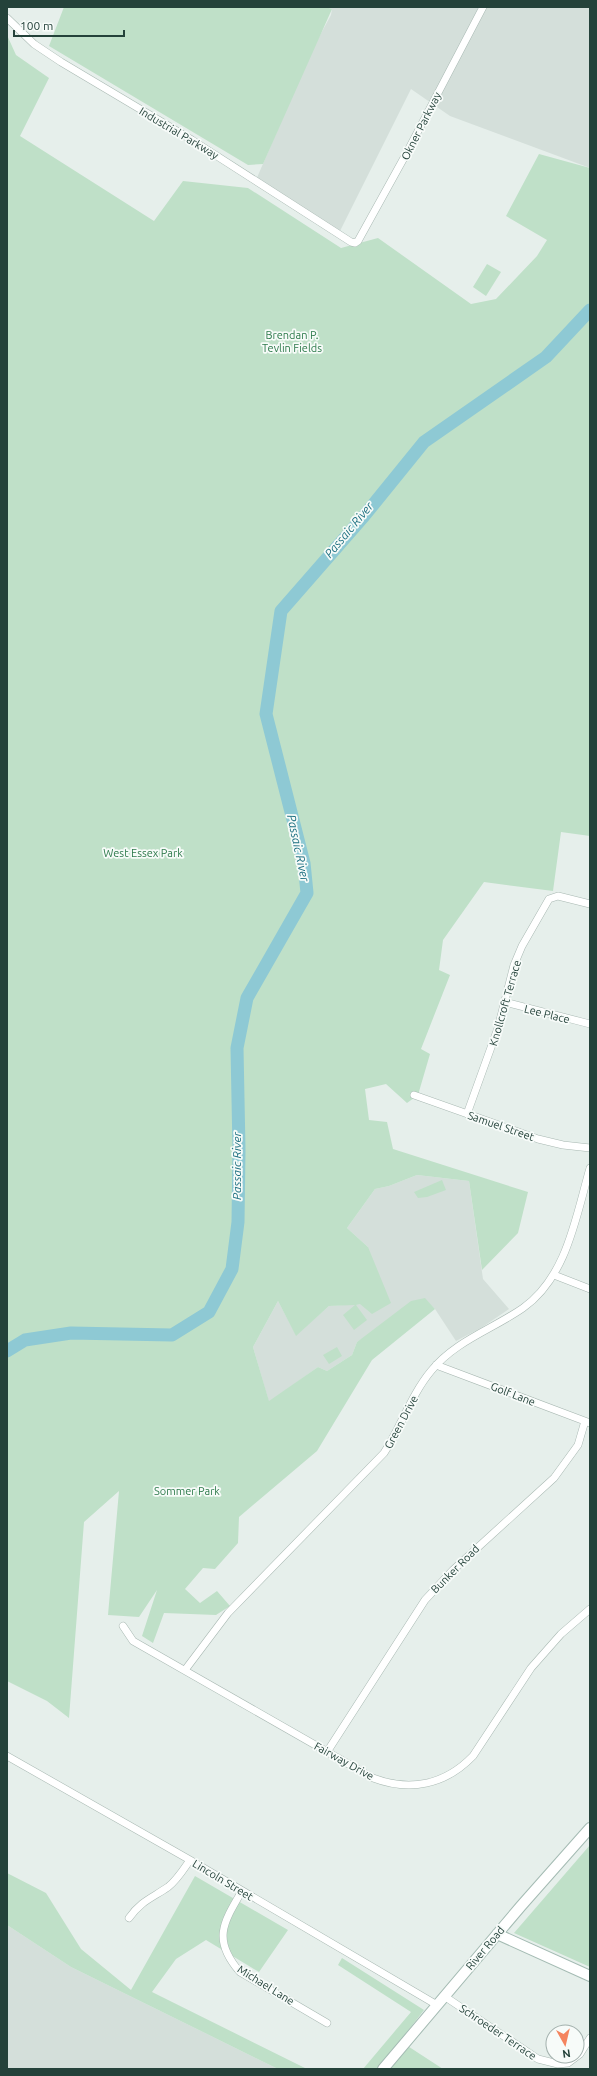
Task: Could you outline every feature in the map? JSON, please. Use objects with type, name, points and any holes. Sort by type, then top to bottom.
[{"type":"street","name":"Okner Parkway","points":[[355,242],[358,241],[389,186],[483,7]]},
{"type":"street","name":"Industrial Parkway","points":[[7,18],[34,44],[61,62],[192,140],[351,242],[355,242]]},
{"type":"street","name":"Knollcroft Terrace","points":[[467,1114],[490,1053],[514,965],[522,946],[549,899],[558,896],[590,904]]},
{"type":"street","name":"Lee Place","points":[[505,1002],[590,1024]]},
{"type":"street","name":"Samuel Street","points":[[414,1095],[538,1138],[563,1145],[590,1148]]},
{"type":"street","name":"Green Drive","points":[[185,1670],[228,1613],[384,1452],[395,1437],[419,1387],[436,1365],[449,1353],[471,1338],[523,1308],[534,1299],[554,1275],[570,1233],[590,1168]]},
{"type":"street","points":[[554,1275],[590,1289]]},
{"type":"street","name":"Golf Lane","points":[[436,1365],[588,1422]]},
{"type":"street","name":"Bunker Road","points":[[327,1752],[425,1600],[453,1570],[557,1475],[578,1445],[588,1422]]},
{"type":"street","name":"Fairway Drive","points":[[123,1626],[134,1641],[373,1778],[390,1784],[417,1785],[446,1777],[463,1766],[473,1756],[531,1668],[547,1648],[590,1609]]},
{"type":"street","name":"Lincoln Street","points":[[7,1756],[190,1860],[438,2005]]},
{"type":"street","name":"River Road","points":[[383,2069],[496,1934],[590,1828]]},
{"type":"street","points":[[129,1918],[138,1906],[168,1886],[178,1877],[190,1860]]},
{"type":"street","name":"Michael Lane","points":[[242,1891],[225,1920],[222,1931],[224,1945],[230,1960],[240,1972],[327,2022]]},
{"type":"street","points":[[496,1934],[590,1976]]},
{"type":"street","name":"Schroeder Terrace","points":[[444,1996],[538,2059],[558,2064],[568,2063],[580,2054],[590,2038]]},
{"type":"shaded area","points":[[326,7],[590,7],[590,168],[450,116],[411,89],[339,233],[256,180],[312,50],[331,15],[332,9]]},
{"type":"shaded area","points":[[417,1175],[469,1181],[483,1279],[509,1309],[481,1328],[456,1341],[435,1309],[425,1299],[357,1342],[352,1355],[327,1371],[318,1367],[269,1402],[253,1347],[278,1301],[296,1335],[329,1306],[360,1304],[368,1247],[347,1228],[375,1189],[389,1186]]},
{"type":"shaded area","points":[[7,1925],[71,1967],[278,2069],[7,2069]]},
{"type":"green space","points":[[64,7],[326,7],[332,9],[263,164],[248,165],[49,46]]},
{"type":"green space","points":[[7,35],[16,55],[49,78],[20,136],[154,221],[183,181],[248,188],[341,248],[378,238],[471,304],[496,299],[537,256],[547,240],[506,216],[539,154],[590,168],[590,836],[561,832],[553,891],[484,882],[443,940],[439,970],[450,975],[421,1049],[430,1054],[418,1095],[407,1103],[386,1084],[365,1089],[369,1120],[387,1122],[393,1149],[528,1192],[518,1233],[482,1270],[469,1181],[417,1175],[389,1186],[375,1189],[347,1228],[368,1247],[391,1303],[372,1314],[360,1304],[356,1305],[367,1320],[354,1330],[343,1315],[355,1305],[329,1306],[296,1336],[278,1301],[253,1347],[269,1401],[318,1367],[327,1371],[352,1355],[357,1342],[411,1301],[425,1298],[435,1309],[372,1360],[317,1451],[239,1517],[238,1543],[215,1569],[203,1568],[185,1589],[200,1603],[217,1591],[230,1606],[216,1615],[164,1613],[153,1643],[142,1636],[157,1590],[139,1617],[108,1615],[119,1491],[84,1522],[69,1718],[47,1701],[7,1681]]},
{"type":"green space","points":[[487,264],[501,272],[486,296],[473,287]]},
{"type":"green space","points":[[442,1180],[446,1190],[427,1197],[418,1198],[414,1192]]},
{"type":"green space","points":[[337,1347],[342,1356],[329,1364],[323,1355]]},
{"type":"green space","points":[[590,1845],[590,1967],[514,1933]]},
{"type":"green space","points":[[7,1873],[46,1893],[81,1949],[131,1990],[195,1876],[288,1930],[259,1972],[206,1940],[176,1959],[152,1992],[307,2069],[278,2069],[71,1967],[7,1925]]},
{"type":"green space","points":[[342,1958],[424,2010],[400,2041],[443,2069],[363,2069],[411,2012],[338,1965]]},
{"type":"waterway","name":"Passaic River","points":[[7,1351],[25,1340],[71,1333],[172,1335],[209,1312],[232,1269],[238,1222],[239,1150],[237,1048],[247,998],[307,893],[304,863],[266,714],[281,611],[364,516],[424,442],[546,357],[590,310]]},
{"type":"park label","name":"Brendan P. Tevlin Fields","points":[[292,341]]},
{"type":"park label","name":"West Essex Park","points":[[143,853]]},
{"type":"park label","name":"Sommer Park","points":[[187,1491]]}]
